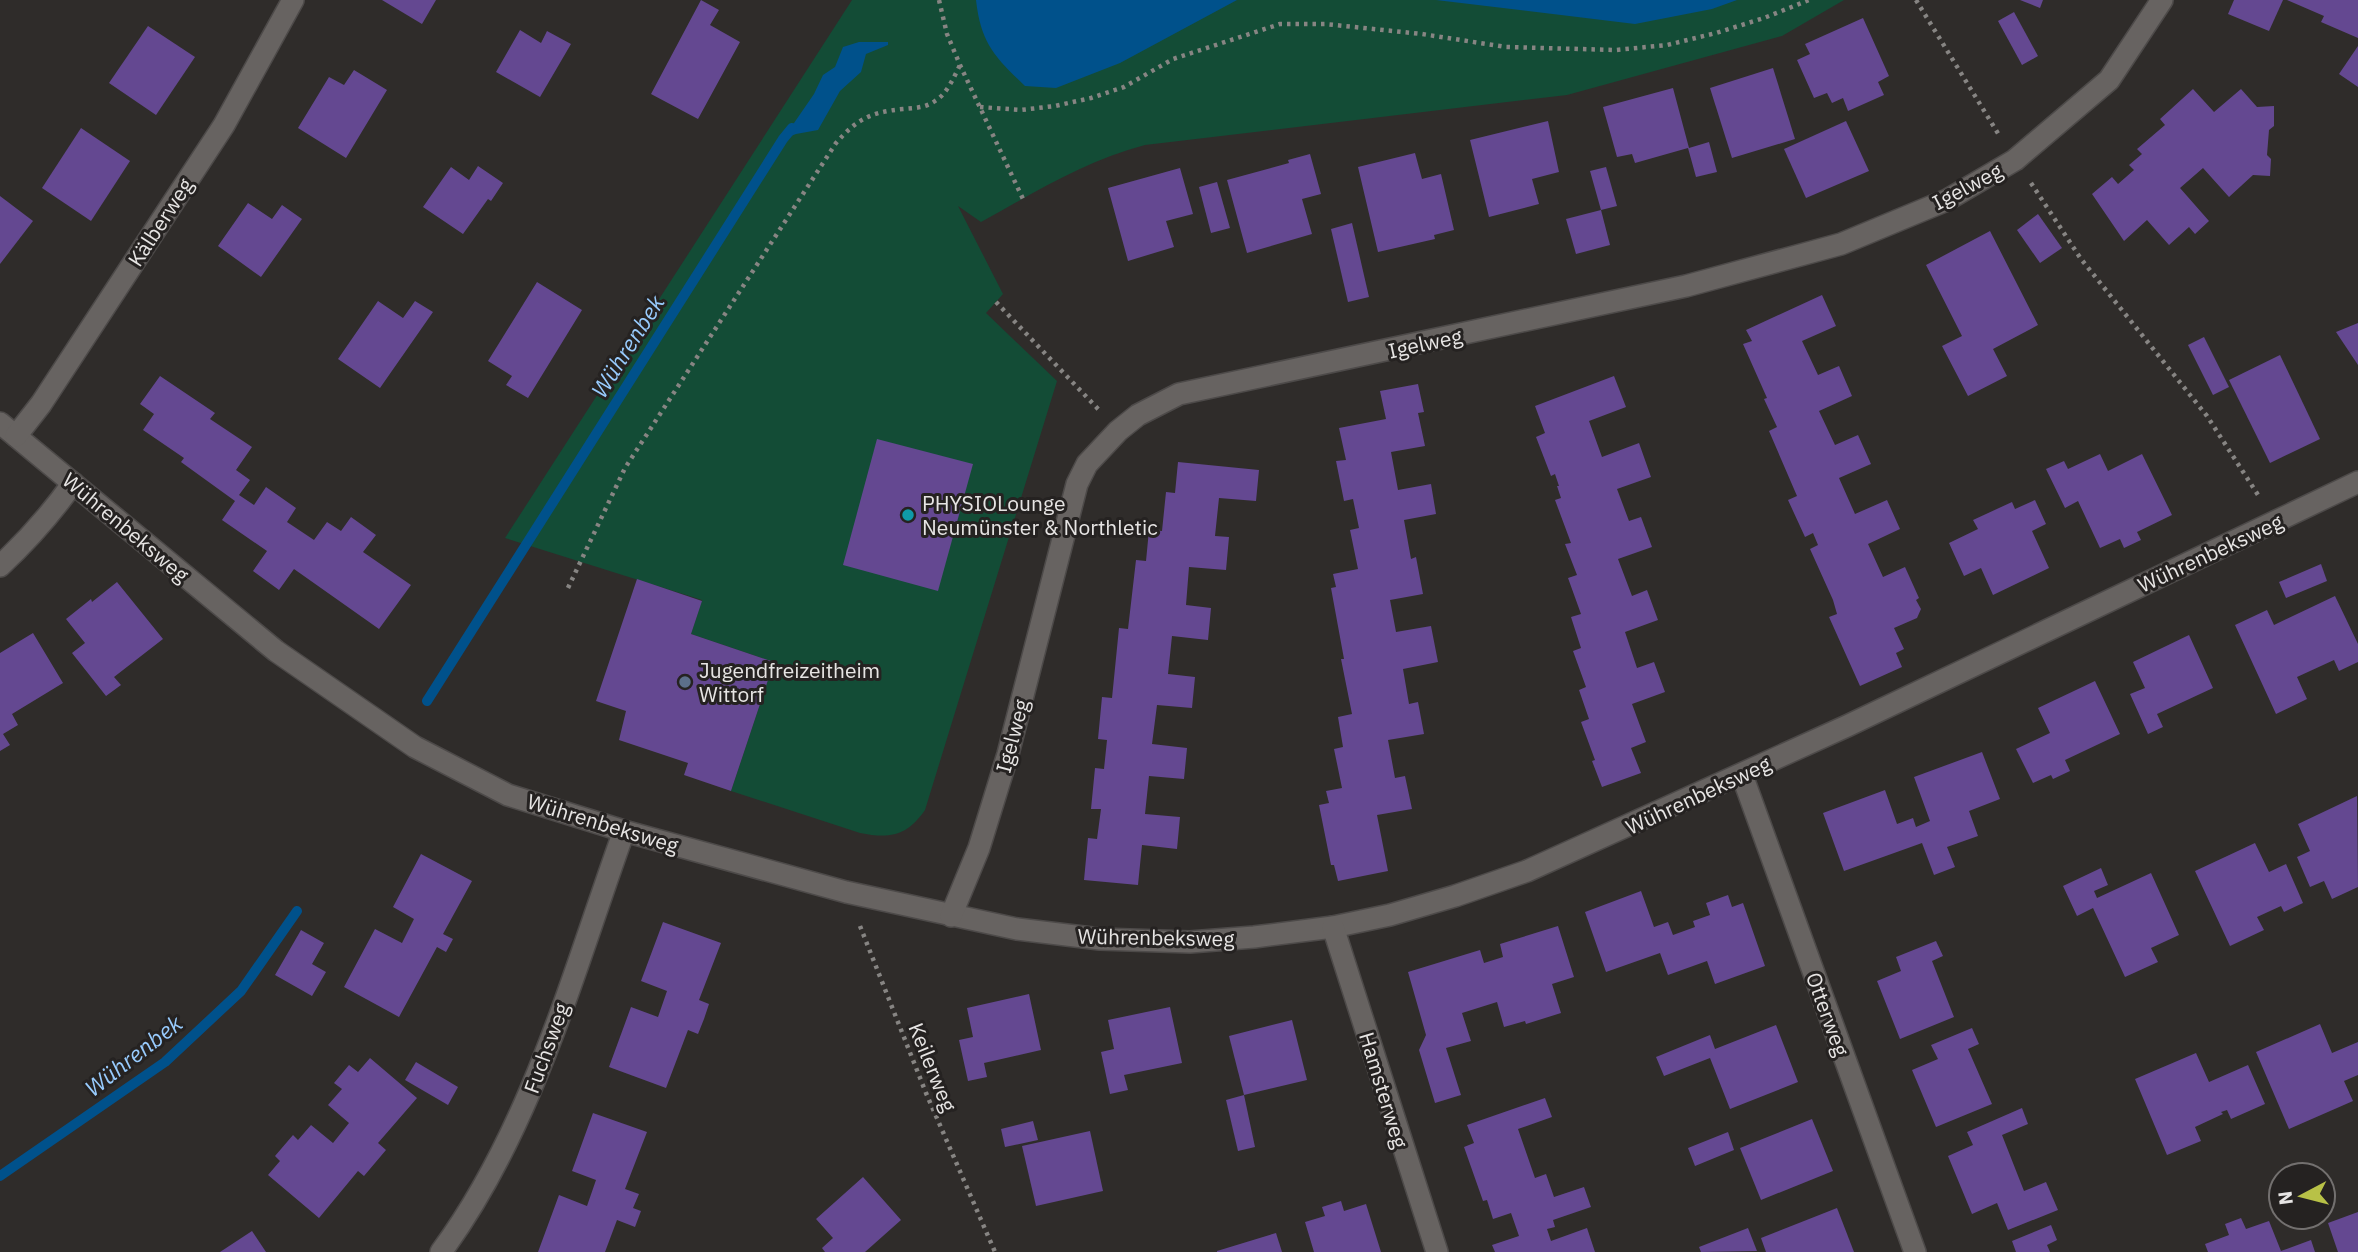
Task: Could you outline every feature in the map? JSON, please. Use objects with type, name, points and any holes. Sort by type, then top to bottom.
[{"type":"street","name":"Kälberweg","points":[[8,429],[41,404],[224,125],[293,0]]},
{"type":"street","name":"Igelweg","points":[[951,916],[979,848],[1008,754],[1077,484],[1094,456],[1138,415],[1157,403],[1199,388],[1686,286],[1841,244],[1947,200],[2015,160],[2109,80],[2162,0]]},
{"type":"street","name":"Wührenbeksweg","points":[[8,429],[276,651],[415,747],[508,795],[624,831],[846,892],[951,916],[1017,929],[1100,939],[1190,942],[1333,927],[1390,915],[1527,871],[1742,775],[2357,484]]},
{"type":"street","points":[[0,566],[26,542],[73,483]]},
{"type":"street","name":"Otterweg","points":[[1742,775],[1915,1252]]},
{"type":"street","name":"Fuchsweg","points":[[441,1252],[462,1224],[495,1168],[520,1115],[624,831]]},
{"type":"street","name":"Hamsterweg","points":[[1333,927],[1437,1252]]},
{"type":"path","points":[[939,0],[947,34],[960,65],[1023,199]]},
{"type":"path","points":[[980,107],[1021,110],[1091,98],[1124,87],[1173,59],[1280,24],[1339,25],[1506,47],[1616,50],[1667,45],[1716,33],[1809,0]]},
{"type":"path","points":[[1916,0],[2015,160],[2081,259],[2207,416],[2259,495],[2274,523]]},
{"type":"path","points":[[568,588],[625,468],[836,143],[861,119],[937,101],[950,85],[960,65]]},
{"type":"path","points":[[996,302],[1118,431]]},
{"type":"path","name":"Keilerweg","points":[[846,892],[926,1093],[995,1252]]},
{"type":"green space","points":[[852,0],[1844,0],[1782,36],[1567,95],[1145,145],[1081,168],[981,222],[958,206],[1003,294],[986,313],[1057,381],[925,810],[904,830],[897,834],[880,836],[860,833],[731,791],[774,662],[691,634],[702,600],[505,538]]},
{"type":"water","points":[[976,0],[1237,0],[1120,63],[1056,88],[1025,86],[1005,67],[986,39]]},
{"type":"water","points":[[1436,0],[1737,0],[1712,9],[1635,24]]},
{"type":"water","points":[[859,42],[888,42],[888,45],[866,54],[861,72],[840,91],[818,130],[783,139],[814,94],[823,75],[835,67],[843,47]]},
{"type":"building","points":[[382,0],[436,0],[422,24]]},
{"type":"building","points":[[701,0],[719,10],[710,25],[740,42],[698,119],[651,94]]},
{"type":"building","points":[[2020,0],[2043,0],[2040,8]]},
{"type":"building","points":[[2234,0],[2283,0],[2269,31],[2228,14]]},
{"type":"building","points":[[2287,0],[2358,0],[2358,38],[2321,22],[2324,16]]},
{"type":"building","points":[[2014,12],[2038,56],[2022,65],[1998,21]]},
{"type":"building","points":[[1863,18],[1889,76],[1878,82],[1884,95],[1848,111],[1843,98],[1832,103],[1827,93],[1814,98],[1797,60],[1810,54],[1805,44]]},
{"type":"building","points":[[148,26],[195,57],[156,115],[109,83]]},
{"type":"building","points":[[520,30],[541,43],[547,31],[571,44],[540,97],[496,72]]},
{"type":"building","points":[[2358,46],[2358,87],[2339,74]]},
{"type":"building","points":[[1773,68],[1795,139],[1732,158],[1710,88]]},
{"type":"building","points":[[354,70],[387,90],[346,158],[298,128],[329,77],[344,85]]},
{"type":"building","points":[[1673,88],[1689,148],[1709,142],[1717,172],[1696,177],[1688,148],[1635,163],[1632,154],[1617,157],[1603,107]]},
{"type":"building","points":[[2193,89],[2214,112],[2241,89],[2257,107],[2274,106],[2274,126],[2269,130],[2267,155],[2271,159],[2270,176],[2253,175],[2229,197],[2203,168],[2180,188],[2209,221],[2195,234],[2189,227],[2169,245],[2147,220],[2124,241],[2092,194],[2112,177],[2118,184],[2134,170],[2129,165],[2142,154],[2137,149],[2165,125],[2160,119]]},
{"type":"building","points":[[1548,121],[1559,172],[1532,179],[1539,204],[1489,217],[1470,140]]},
{"type":"building","points":[[1846,121],[1869,171],[1806,198],[1784,149]]},
{"type":"building","points":[[81,128],[130,161],[91,221],[42,188]]},
{"type":"building","points":[[1415,153],[1422,179],[1441,174],[1454,230],[1434,235],[1435,239],[1378,252],[1358,167]]},
{"type":"building","points":[[1310,154],[1321,194],[1302,199],[1312,234],[1247,253],[1227,180],[1289,163],[1288,160]]},
{"type":"building","points":[[478,166],[503,183],[463,234],[423,207],[451,167],[469,180]]},
{"type":"building","points":[[1606,167],[1617,206],[1601,210],[1590,171]]},
{"type":"building","points":[[1180,168],[1193,214],[1166,221],[1174,247],[1128,261],[1108,188]]},
{"type":"building","points":[[1217,182],[1230,228],[1211,233],[1199,187]]},
{"type":"building","points":[[0,196],[33,221],[0,264]]},
{"type":"building","points":[[248,203],[272,219],[282,205],[302,219],[261,277],[218,246]]},
{"type":"building","points":[[1601,210],[1610,245],[1576,254],[1566,219]]},
{"type":"building","points":[[2038,214],[2062,248],[2040,263],[2017,230]]},
{"type":"building","points":[[1352,223],[1369,297],[1348,302],[1331,229]]},
{"type":"building","points":[[1990,231],[2038,325],[1993,349],[2007,376],[1968,396],[1942,346],[1962,336],[1926,265]]},
{"type":"building","points":[[537,282],[582,310],[528,398],[506,385],[512,376],[488,361]]},
{"type":"building","points":[[1822,295],[1836,326],[1802,341],[1818,375],[1839,366],[1852,396],[1819,411],[1835,445],[1858,435],[1871,464],[1839,478],[1855,514],[1887,500],[1900,529],[1868,544],[1883,577],[1905,567],[1921,609],[1917,618],[1894,628],[1904,649],[1896,653],[1902,667],[1860,686],[1829,617],[1837,614],[1810,549],[1818,545],[1813,533],[1805,537],[1788,500],[1797,496],[1769,431],[1777,427],[1743,344],[1752,341],[1746,330]]},
{"type":"building","points":[[378,301],[403,318],[415,301],[433,312],[380,388],[338,359]]},
{"type":"building","points":[[2358,323],[2358,365],[2336,332]]},
{"type":"building","points":[[2204,337],[2229,387],[2213,395],[2188,345]]},
{"type":"building","points":[[2280,355],[2320,439],[2270,463],[2229,380]]},
{"type":"building","points":[[160,376],[215,413],[210,419],[252,447],[236,470],[250,480],[239,495],[254,505],[266,487],[296,508],[287,522],[314,540],[327,522],[341,531],[351,517],[376,535],[363,552],[411,585],[379,629],[294,569],[279,590],[253,571],[267,551],[222,520],[235,501],[181,462],[184,458],[143,430],[154,414],[140,404]]},
{"type":"building","points":[[1614,376],[1626,407],[1589,421],[1602,457],[1639,443],[1651,477],[1617,489],[1629,521],[1641,517],[1652,547],[1618,559],[1632,596],[1647,590],[1658,620],[1625,632],[1637,668],[1654,662],[1665,692],[1632,704],[1646,742],[1631,748],[1641,773],[1602,787],[1581,722],[1589,719],[1579,690],[1586,687],[1573,651],[1581,648],[1571,617],[1581,614],[1568,578],[1577,575],[1565,544],[1571,543],[1555,500],[1561,498],[1559,486],[1555,474],[1551,476],[1536,437],[1545,433],[1535,406]]},
{"type":"building","points":[[1418,384],[1424,412],[1418,413],[1425,446],[1391,452],[1398,490],[1431,484],[1436,514],[1404,520],[1411,559],[1416,557],[1423,594],[1390,600],[1396,632],[1431,626],[1438,662],[1403,669],[1409,704],[1418,702],[1424,734],[1388,740],[1395,778],[1405,776],[1412,809],[1377,815],[1388,871],[1338,881],[1334,865],[1331,865],[1319,805],[1329,803],[1326,791],[1342,788],[1334,749],[1343,747],[1338,717],[1352,714],[1331,588],[1336,587],[1333,574],[1358,569],[1350,530],[1359,528],[1353,499],[1344,501],[1336,461],[1346,460],[1339,428],[1386,419],[1380,391]]},
{"type":"building","name":"PHYSIOLounge Neumünster & Northletic","points":[[877,439],[973,464],[938,591],[843,565]]},
{"type":"building","points":[[2100,454],[2108,471],[2142,454],[2172,515],[2137,532],[2141,540],[2124,548],[2120,539],[2100,548],[2078,501],[2065,508],[2046,469],[2064,461],[2068,469]]},
{"type":"building","points":[[1178,462],[1259,470],[1256,501],[1219,498],[1215,536],[1229,537],[1226,570],[1189,567],[1186,605],[1211,608],[1208,640],[1172,636],[1168,674],[1195,677],[1192,708],[1157,705],[1152,744],[1187,748],[1184,779],[1149,776],[1145,814],[1180,817],[1177,849],[1142,845],[1138,885],[1084,880],[1088,838],[1097,839],[1101,809],[1091,809],[1095,768],[1104,769],[1107,740],[1098,739],[1102,697],[1112,698],[1119,628],[1128,629],[1136,560],[1146,561],[1149,530],[1162,531],[1166,492],[1175,493]]},
{"type":"building","points":[[2035,500],[2046,524],[2032,531],[2049,568],[1993,595],[1981,568],[1964,576],[1949,543],[1978,529],[1973,520],[2012,502],[2015,509]]},
{"type":"building","points":[[2321,564],[2327,581],[2286,598],[2279,582]]},
{"type":"building","name":"Jugendfreizeitheim Wittorf","points":[[637,579],[702,601],[691,634],[774,662],[731,791],[684,775],[688,763],[619,740],[626,711],[596,701]]},
{"type":"building","points":[[117,582],[163,639],[114,677],[121,685],[106,696],[72,653],[85,643],[66,619]]},
{"type":"building","points":[[2335,596],[2358,644],[2358,662],[2339,671],[2334,660],[2297,677],[2307,699],[2276,714],[2235,625],[2267,610],[2274,625]]},
{"type":"building","points":[[33,633],[63,683],[12,714],[18,725],[3,734],[10,745],[0,751],[0,653]]},
{"type":"building","points":[[2189,635],[2213,688],[2157,714],[2163,727],[2148,734],[2130,694],[2145,688],[2133,662]]},
{"type":"building","points":[[2095,681],[2120,734],[2065,760],[2070,771],[2053,779],[2051,775],[2033,783],[2016,749],[2050,733],[2038,708]]},
{"type":"building","points":[[1982,752],[2000,799],[1969,811],[1978,836],[1947,847],[1955,867],[1934,875],[1922,843],[1844,871],[1823,813],[1885,790],[1897,824],[1913,818],[1916,827],[1930,821],[1914,777]]},
{"type":"building","points":[[2357,796],[2358,887],[2332,899],[2324,881],[2310,887],[2297,857],[2310,851],[2298,824]]},
{"type":"building","points":[[2255,843],[2269,872],[2286,864],[2303,903],[2284,912],[2281,906],[2257,917],[2264,930],[2230,946],[2195,871]]},
{"type":"building","points":[[421,854],[472,881],[443,934],[453,939],[446,952],[437,947],[399,1017],[344,987],[375,929],[402,943],[414,919],[393,907]]},
{"type":"building","points":[[2101,868],[2108,885],[2094,891],[2097,898],[2151,873],[2179,935],[2151,948],[2158,962],[2125,977],[2093,908],[2077,916],[2063,886]]},
{"type":"building","points":[[1641,891],[1654,927],[1668,922],[1673,935],[1695,927],[1693,921],[1710,915],[1706,903],[1728,895],[1732,907],[1743,903],[1765,966],[1715,984],[1707,961],[1668,975],[1660,953],[1606,972],[1585,912]]},
{"type":"building","points":[[663,922],[721,943],[699,1000],[709,1004],[704,1019],[698,1034],[688,1030],[666,1088],[609,1067],[631,1007],[658,1017],[667,991],[641,981]]},
{"type":"building","points":[[1558,926],[1574,977],[1552,984],[1561,1013],[1526,1024],[1525,1021],[1504,1027],[1497,1002],[1462,1013],[1471,1041],[1446,1048],[1461,1095],[1435,1103],[1419,1050],[1426,1035],[1408,972],[1480,950],[1484,963],[1503,957],[1500,944]]},
{"type":"building","points":[[301,930],[324,943],[312,964],[326,972],[312,996],[275,975]]},
{"type":"building","points":[[1936,941],[1943,956],[1932,961],[1954,1017],[1900,1039],[1877,981],[1901,971],[1896,957]]},
{"type":"building","points":[[1029,994],[1041,1050],[984,1063],[987,1077],[968,1081],[959,1040],[973,1037],[967,1008]]},
{"type":"building","points":[[1170,1007],[1182,1063],[1124,1075],[1128,1090],[1110,1094],[1101,1052],[1114,1049],[1108,1020]]},
{"type":"building","points":[[1292,1020],[1307,1080],[1244,1095],[1229,1036]]},
{"type":"building","points":[[2320,1024],[2332,1053],[2358,1042],[2358,1075],[2344,1081],[2353,1101],[2289,1129],[2256,1052]]},
{"type":"building","points":[[1776,1025],[1798,1082],[1730,1109],[1710,1058],[1664,1076],[1656,1057],[1710,1035],[1715,1049]]},
{"type":"building","points":[[1972,1028],[1979,1044],[1968,1049],[1992,1104],[1936,1127],[1912,1070],[1938,1059],[1931,1045]]},
{"type":"building","points":[[2196,1053],[2209,1082],[2248,1065],[2265,1104],[2231,1119],[2227,1110],[2221,1112],[2223,1114],[2195,1127],[2201,1141],[2167,1155],[2135,1079]]},
{"type":"building","points":[[370,1058],[417,1098],[378,1143],[386,1150],[364,1176],[358,1171],[319,1218],[268,1175],[280,1161],[275,1156],[293,1135],[298,1140],[311,1125],[333,1143],[349,1123],[328,1105],[342,1089],[334,1083],[349,1065],[358,1072]]},
{"type":"building","points":[[416,1062],[458,1087],[448,1105],[405,1080]]},
{"type":"building","points":[[1244,1095],[1255,1147],[1238,1151],[1226,1100]]},
{"type":"building","points":[[1545,1098],[1552,1117],[1518,1129],[1535,1178],[1546,1174],[1554,1197],[1584,1187],[1591,1207],[1553,1220],[1555,1227],[1547,1229],[1551,1241],[1587,1228],[1595,1252],[1495,1252],[1492,1245],[1519,1236],[1511,1213],[1493,1219],[1487,1200],[1483,1201],[1464,1147],[1474,1143],[1467,1125]]},
{"type":"building","points":[[2022,1108],[2028,1124],[2002,1135],[2024,1191],[2046,1182],[2058,1210],[2008,1230],[1997,1203],[1972,1214],[1948,1156],[1973,1145],[1967,1132]]},
{"type":"building","points":[[593,1113],[647,1132],[625,1189],[639,1194],[633,1208],[641,1211],[635,1227],[617,1220],[605,1252],[538,1252],[559,1195],[587,1206],[596,1180],[572,1171]]},
{"type":"building","points":[[1812,1119],[1833,1171],[1761,1200],[1740,1148]]},
{"type":"building","points":[[1033,1121],[1038,1140],[1005,1147],[1001,1129]]},
{"type":"building","points":[[1090,1131],[1103,1191],[1036,1206],[1022,1146]]},
{"type":"building","points":[[1728,1132],[1734,1150],[1695,1166],[1688,1148]]},
{"type":"building","points":[[863,1177],[901,1220],[865,1252],[825,1252],[822,1248],[833,1238],[816,1219]]},
{"type":"building","points":[[1341,1201],[1344,1211],[1366,1204],[1381,1252],[1314,1252],[1305,1222],[1325,1216],[1322,1207]]},
{"type":"building","points":[[1837,1208],[1854,1252],[1766,1252],[1761,1238]]},
{"type":"building","points":[[2358,1212],[2358,1252],[2338,1252],[2331,1231],[2337,1231],[2337,1220]]},
{"type":"building","points":[[2241,1218],[2246,1229],[2267,1222],[2267,1231],[2273,1231],[2281,1251],[2311,1240],[2315,1252],[2208,1252],[2205,1244],[2229,1235],[2225,1224]]},
{"type":"building","points":[[2051,1225],[2057,1240],[2047,1245],[2050,1252],[2016,1252],[2012,1241]]},
{"type":"building","points":[[1748,1228],[1757,1251],[1701,1252],[1699,1247]]},
{"type":"building","points":[[252,1231],[266,1252],[220,1252]]},
{"type":"building","points":[[1276,1233],[1282,1252],[1217,1252],[1217,1251]]},
{"type":"waterway","name":"Wührenbek","points":[[427,701],[792,128]]},
{"type":"waterway","name":"Wührenbek","points":[[0,1176],[165,1062],[241,991],[297,911]]},
{"type":"place","name":"PHYSIOLounge Neumünster & Northletic","points":[[908,515]]},
{"type":"place","name":"Jugendfreizeitheim Wittorf","points":[[685,682]]}]
